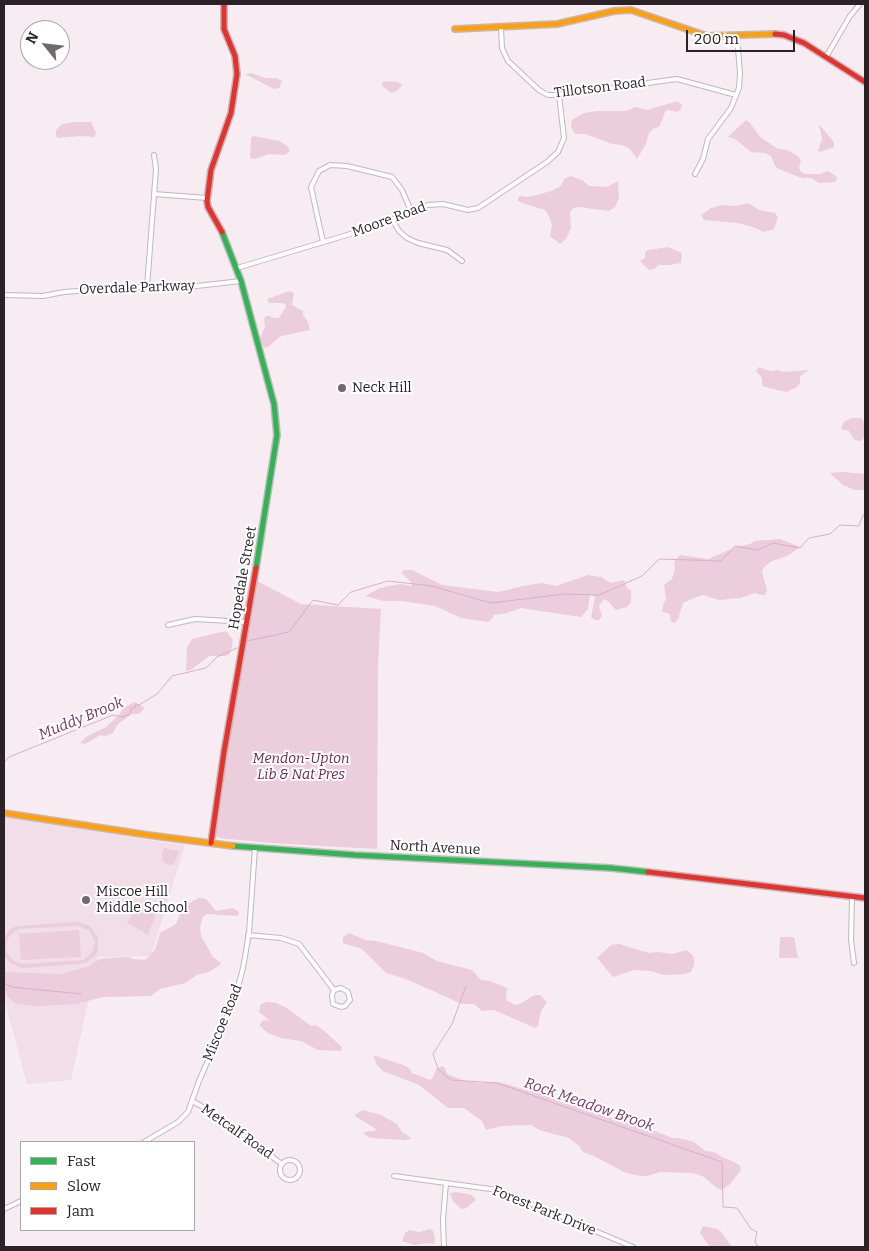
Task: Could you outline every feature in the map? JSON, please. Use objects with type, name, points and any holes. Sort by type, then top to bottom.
[{"type":"street","points":[[154,194],[207,198],[211,170],[231,113],[238,74],[235,56],[224,29],[224,4]]},
{"type":"street","points":[[826,57],[858,5],[852,4]]},
{"type":"street","points":[[455,29],[557,24],[622,10],[638,12],[707,36],[784,35],[804,44],[865,82]]},
{"type":"street","name":"Tillotson Road","points":[[501,28],[502,48],[508,61],[539,90],[548,95],[676,79],[736,96]]},
{"type":"street","points":[[695,174],[700,165],[708,139],[731,108],[736,96],[740,73],[737,35]]},
{"type":"street","name":"Moore Road","points":[[237,268],[367,229],[428,205],[438,203],[468,210],[478,208],[552,159],[561,148],[564,138],[559,95]]},
{"type":"street","points":[[147,287],[156,169],[154,155]]},
{"type":"street","points":[[323,242],[311,187],[319,171],[330,165],[340,165],[392,177],[402,190],[411,211]]},
{"type":"street","name":"Hopedale Street","points":[[207,198],[208,207],[218,223],[241,281],[274,404],[277,435],[224,752],[211,843]]},
{"type":"street","points":[[392,219],[399,231],[407,238],[418,243],[447,250],[462,261]]},
{"type":"street","name":"Overdale Parkway","points":[[4,295],[43,296],[82,290],[147,287],[178,288],[241,281]]},
{"type":"street","points":[[168,625],[195,619],[247,622]]},
{"type":"street","name":"North Avenue","points":[[4,813],[41,817],[129,833],[255,848],[610,868],[865,898]]},
{"type":"street","name":"Miscoe Road","points":[[146,1141],[186,1115],[198,1081],[235,998],[243,968],[248,935],[255,848]]},
{"type":"street","points":[[852,897],[851,940],[854,962]]},
{"type":"street","points":[[248,935],[282,938],[299,944],[334,990]]},
{"type":"street","points":[[342,988],[348,992],[350,1000],[346,1006],[341,1007],[333,1004],[332,996],[334,990],[342,988]]},
{"type":"street","name":"Metcalf Road","points":[[192,1101],[205,1108],[282,1164]]},
{"type":"street","name":"Metcalf Road","points":[[291,1160],[296,1163],[300,1168],[297,1177],[290,1180],[284,1178],[280,1173],[282,1164],[291,1160]]},
{"type":"street","name":"Forest Park Drive","points":[[394,1176],[498,1190],[633,1247]]},
{"type":"street","points":[[444,1247],[443,1223],[446,1183]]},
{"type":"street","points":[[4,1209],[20,1201]]},
{"type":"street","points":[[4,1204],[9,1205]]},
{"type":"shaded area","name":"Miscoe Hill Middle School","points":[[4,817],[40,821],[185,845],[151,956],[98,957],[71,1080],[27,1084],[4,998]]},
{"type":"green space","points":[[251,73],[282,81],[279,88],[274,89],[245,74]]},
{"type":"green space","points":[[384,81],[398,82],[402,85],[392,93],[383,87]]},
{"type":"green space","points":[[678,101],[682,105],[681,109],[677,112],[668,110],[665,112],[659,127],[654,128],[649,133],[646,144],[637,159],[630,149],[622,145],[613,144],[585,134],[576,134],[571,126],[572,120],[584,113],[625,111],[636,107],[647,110]]},
{"type":"green space","points":[[746,120],[760,137],[778,149],[787,150],[798,156],[801,160],[799,168],[801,172],[820,174],[828,171],[837,177],[836,181],[819,183],[811,178],[802,178],[779,169],[775,166],[771,156],[764,153],[751,152],[735,139],[728,137]]},
{"type":"green space","points":[[91,122],[96,133],[94,137],[58,138],[56,136],[56,130],[62,124]]},
{"type":"green space","points":[[819,124],[834,142],[834,147],[821,152],[818,151],[822,139]]},
{"type":"green space","points":[[251,137],[279,141],[287,146],[290,151],[285,155],[269,154],[255,159],[250,158]]},
{"type":"green space","points":[[571,176],[582,180],[589,186],[607,187],[618,181],[619,198],[615,207],[609,211],[573,208],[570,213],[571,228],[566,239],[560,244],[550,236],[552,225],[545,210],[522,203],[518,201],[518,197],[528,197],[553,190],[561,186],[564,179]]},
{"type":"green space","points":[[748,203],[759,210],[775,213],[778,217],[774,229],[764,232],[738,223],[704,220],[701,215],[711,208],[721,205],[736,206]]},
{"type":"green space","points":[[668,247],[682,253],[681,263],[659,265],[649,270],[640,261],[645,258],[645,252],[648,250]]},
{"type":"green space","points":[[289,291],[294,293],[292,305],[303,311],[310,330],[281,336],[264,348],[260,338],[265,327],[264,319],[266,316],[279,318],[286,307],[282,303],[269,303],[267,299]]},
{"type":"green space","points":[[759,367],[770,371],[784,372],[809,370],[800,376],[800,383],[797,387],[787,392],[762,386],[762,378],[756,371]]},
{"type":"green space","points":[[852,418],[861,418],[863,420],[865,438],[860,441],[855,440],[849,431],[841,429],[844,422]]},
{"type":"green space","points":[[830,473],[865,474],[865,490],[855,490],[843,485]]},
{"type":"green space","points":[[780,539],[800,547],[787,556],[772,561],[764,567],[762,572],[767,590],[765,595],[755,593],[740,598],[719,600],[703,595],[699,596],[683,603],[678,619],[674,623],[671,622],[670,614],[662,612],[666,599],[664,585],[672,579],[675,568],[674,562],[680,555],[708,559],[755,541]]},
{"type":"green space","points":[[412,570],[442,585],[498,592],[542,583],[556,586],[588,575],[601,577],[610,583],[624,580],[627,588],[631,590],[631,602],[627,607],[616,610],[604,599],[599,606],[602,616],[599,620],[595,620],[591,617],[595,597],[590,594],[588,609],[581,617],[521,608],[493,615],[493,618],[488,622],[461,618],[435,606],[401,601],[383,601],[365,596],[380,588],[400,584],[412,586],[412,583],[401,572]]},
{"type":"green space","name":"Mendon-Upton Lib & Nat Pres","points":[[255,580],[301,604],[381,609],[378,665],[377,849],[271,843],[215,836],[219,800]]},
{"type":"green space","points":[[226,631],[233,640],[230,654],[226,656],[209,656],[191,670],[186,671],[187,648],[192,639]]},
{"type":"green space","points":[[135,702],[144,708],[138,714],[132,714],[118,724],[113,733],[105,736],[100,735],[85,744],[80,743],[86,737],[106,727],[120,714],[123,708]]},
{"type":"green space","points":[[164,848],[179,851],[174,864],[169,865],[163,862],[162,854]]},
{"type":"green space","points":[[199,898],[206,899],[216,911],[232,908],[238,911],[239,914],[237,916],[207,914],[203,917],[200,927],[201,936],[213,957],[221,963],[209,972],[197,975],[185,983],[160,989],[151,996],[103,997],[76,1004],[38,1006],[17,1004],[7,995],[4,986],[4,972],[61,974],[87,967],[100,959],[128,957],[145,960],[155,950],[160,933],[176,924],[187,904]]},
{"type":"green space","points":[[142,907],[150,909],[156,916],[147,935],[127,923],[132,913]]},
{"type":"green space","points":[[77,922],[90,926],[98,937],[98,950],[95,956],[81,964],[22,968],[10,963],[4,955],[4,938],[16,926]],"holes":[[[79,926],[90,931],[95,942],[92,953],[83,960],[21,964],[13,960],[7,953],[8,938],[19,929]]]},
{"type":"green space","points":[[79,930],[81,957],[21,960],[19,934]]},
{"type":"green space","points":[[349,933],[365,940],[423,953],[437,961],[472,970],[481,980],[490,981],[507,988],[506,1000],[515,1005],[534,995],[540,995],[547,1002],[541,1011],[538,1026],[535,1028],[494,1010],[482,1011],[474,1004],[462,1004],[406,979],[386,973],[362,949],[343,943],[343,937]]},
{"type":"green space","points":[[780,937],[794,937],[798,958],[779,958]]},
{"type":"green space","points":[[619,944],[649,953],[672,954],[687,950],[694,957],[694,965],[691,972],[685,974],[664,975],[651,971],[634,970],[613,977],[597,958],[611,945]]},
{"type":"green space","points":[[267,1002],[276,1003],[287,1008],[311,1026],[316,1025],[342,1047],[341,1051],[318,1050],[301,1041],[281,1038],[268,1033],[260,1024],[263,1020],[270,1021],[259,1012],[261,1004]]},
{"type":"green space","points":[[373,1055],[403,1065],[409,1068],[412,1073],[430,1080],[437,1068],[442,1066],[447,1074],[465,1081],[480,1083],[499,1082],[526,1090],[534,1087],[548,1094],[579,1102],[598,1114],[638,1124],[672,1138],[694,1142],[705,1151],[714,1152],[739,1165],[741,1170],[730,1184],[722,1190],[704,1177],[693,1173],[660,1172],[640,1176],[626,1173],[583,1152],[569,1138],[539,1130],[531,1125],[501,1126],[486,1130],[482,1121],[464,1108],[448,1108],[419,1085],[383,1071],[377,1065]]},
{"type":"green space","points":[[363,1110],[381,1115],[397,1124],[402,1132],[411,1139],[370,1138],[364,1132],[375,1131],[376,1129],[355,1116]]},
{"type":"green space","points":[[456,1192],[472,1195],[476,1200],[466,1208],[461,1209],[453,1201],[450,1193]]},
{"type":"green space","points":[[703,1226],[717,1229],[732,1247],[710,1247],[700,1233]]},
{"type":"green space","points":[[430,1229],[433,1231],[435,1238],[434,1244],[414,1245],[402,1241],[405,1233],[409,1230],[419,1232]]},
{"type":"waterway","name":"Muddy Brook","points":[[247,641],[289,632],[313,600],[338,605],[351,592],[388,581],[432,586],[491,603],[564,594],[599,595],[642,576],[659,559],[721,561],[735,546],[758,550],[773,543],[800,548],[809,538],[830,534],[840,525],[859,526],[863,515],[865,515]]},
{"type":"waterway","name":"Muddy Brook","points":[[4,762],[9,757],[113,715],[123,717],[130,714],[131,708],[135,708],[135,705],[139,705],[157,694],[172,676],[206,668],[217,657],[237,648]]},
{"type":"waterway","name":"Muddy Brook","points":[[4,983],[12,987],[81,994]]},
{"type":"waterway","name":"Rock Meadow Brook","points":[[466,986],[452,1024],[433,1054],[438,1069],[451,1080],[497,1083],[722,1162],[723,1207],[737,1208],[751,1229],[757,1232],[755,1242],[758,1247]]},
{"type":"traffic: fast","points":[[222,232],[241,281],[274,404],[277,435],[256,568]]},
{"type":"traffic: fast","points":[[233,846],[355,855],[611,868],[648,872]]},
{"type":"traffic: slow","points":[[455,29],[557,24],[614,11],[631,10],[707,36],[775,34]]},
{"type":"traffic: slow","points":[[4,813],[233,846]]},
{"type":"traffic: jam","points":[[222,232],[208,207],[207,201],[211,170],[231,113],[237,74],[235,56],[224,29],[224,4]]},
{"type":"traffic: jam","points":[[775,34],[784,35],[804,43],[865,82]]},
{"type":"traffic: jam","points":[[211,843],[224,752],[256,568]]},
{"type":"traffic: jam","points":[[648,872],[865,898]]},
{"type":"place","name":"Neck Hill","points":[[342,388]]},
{"type":"place","name":"Miscoe Hill Middle School","points":[[86,900]]}]
